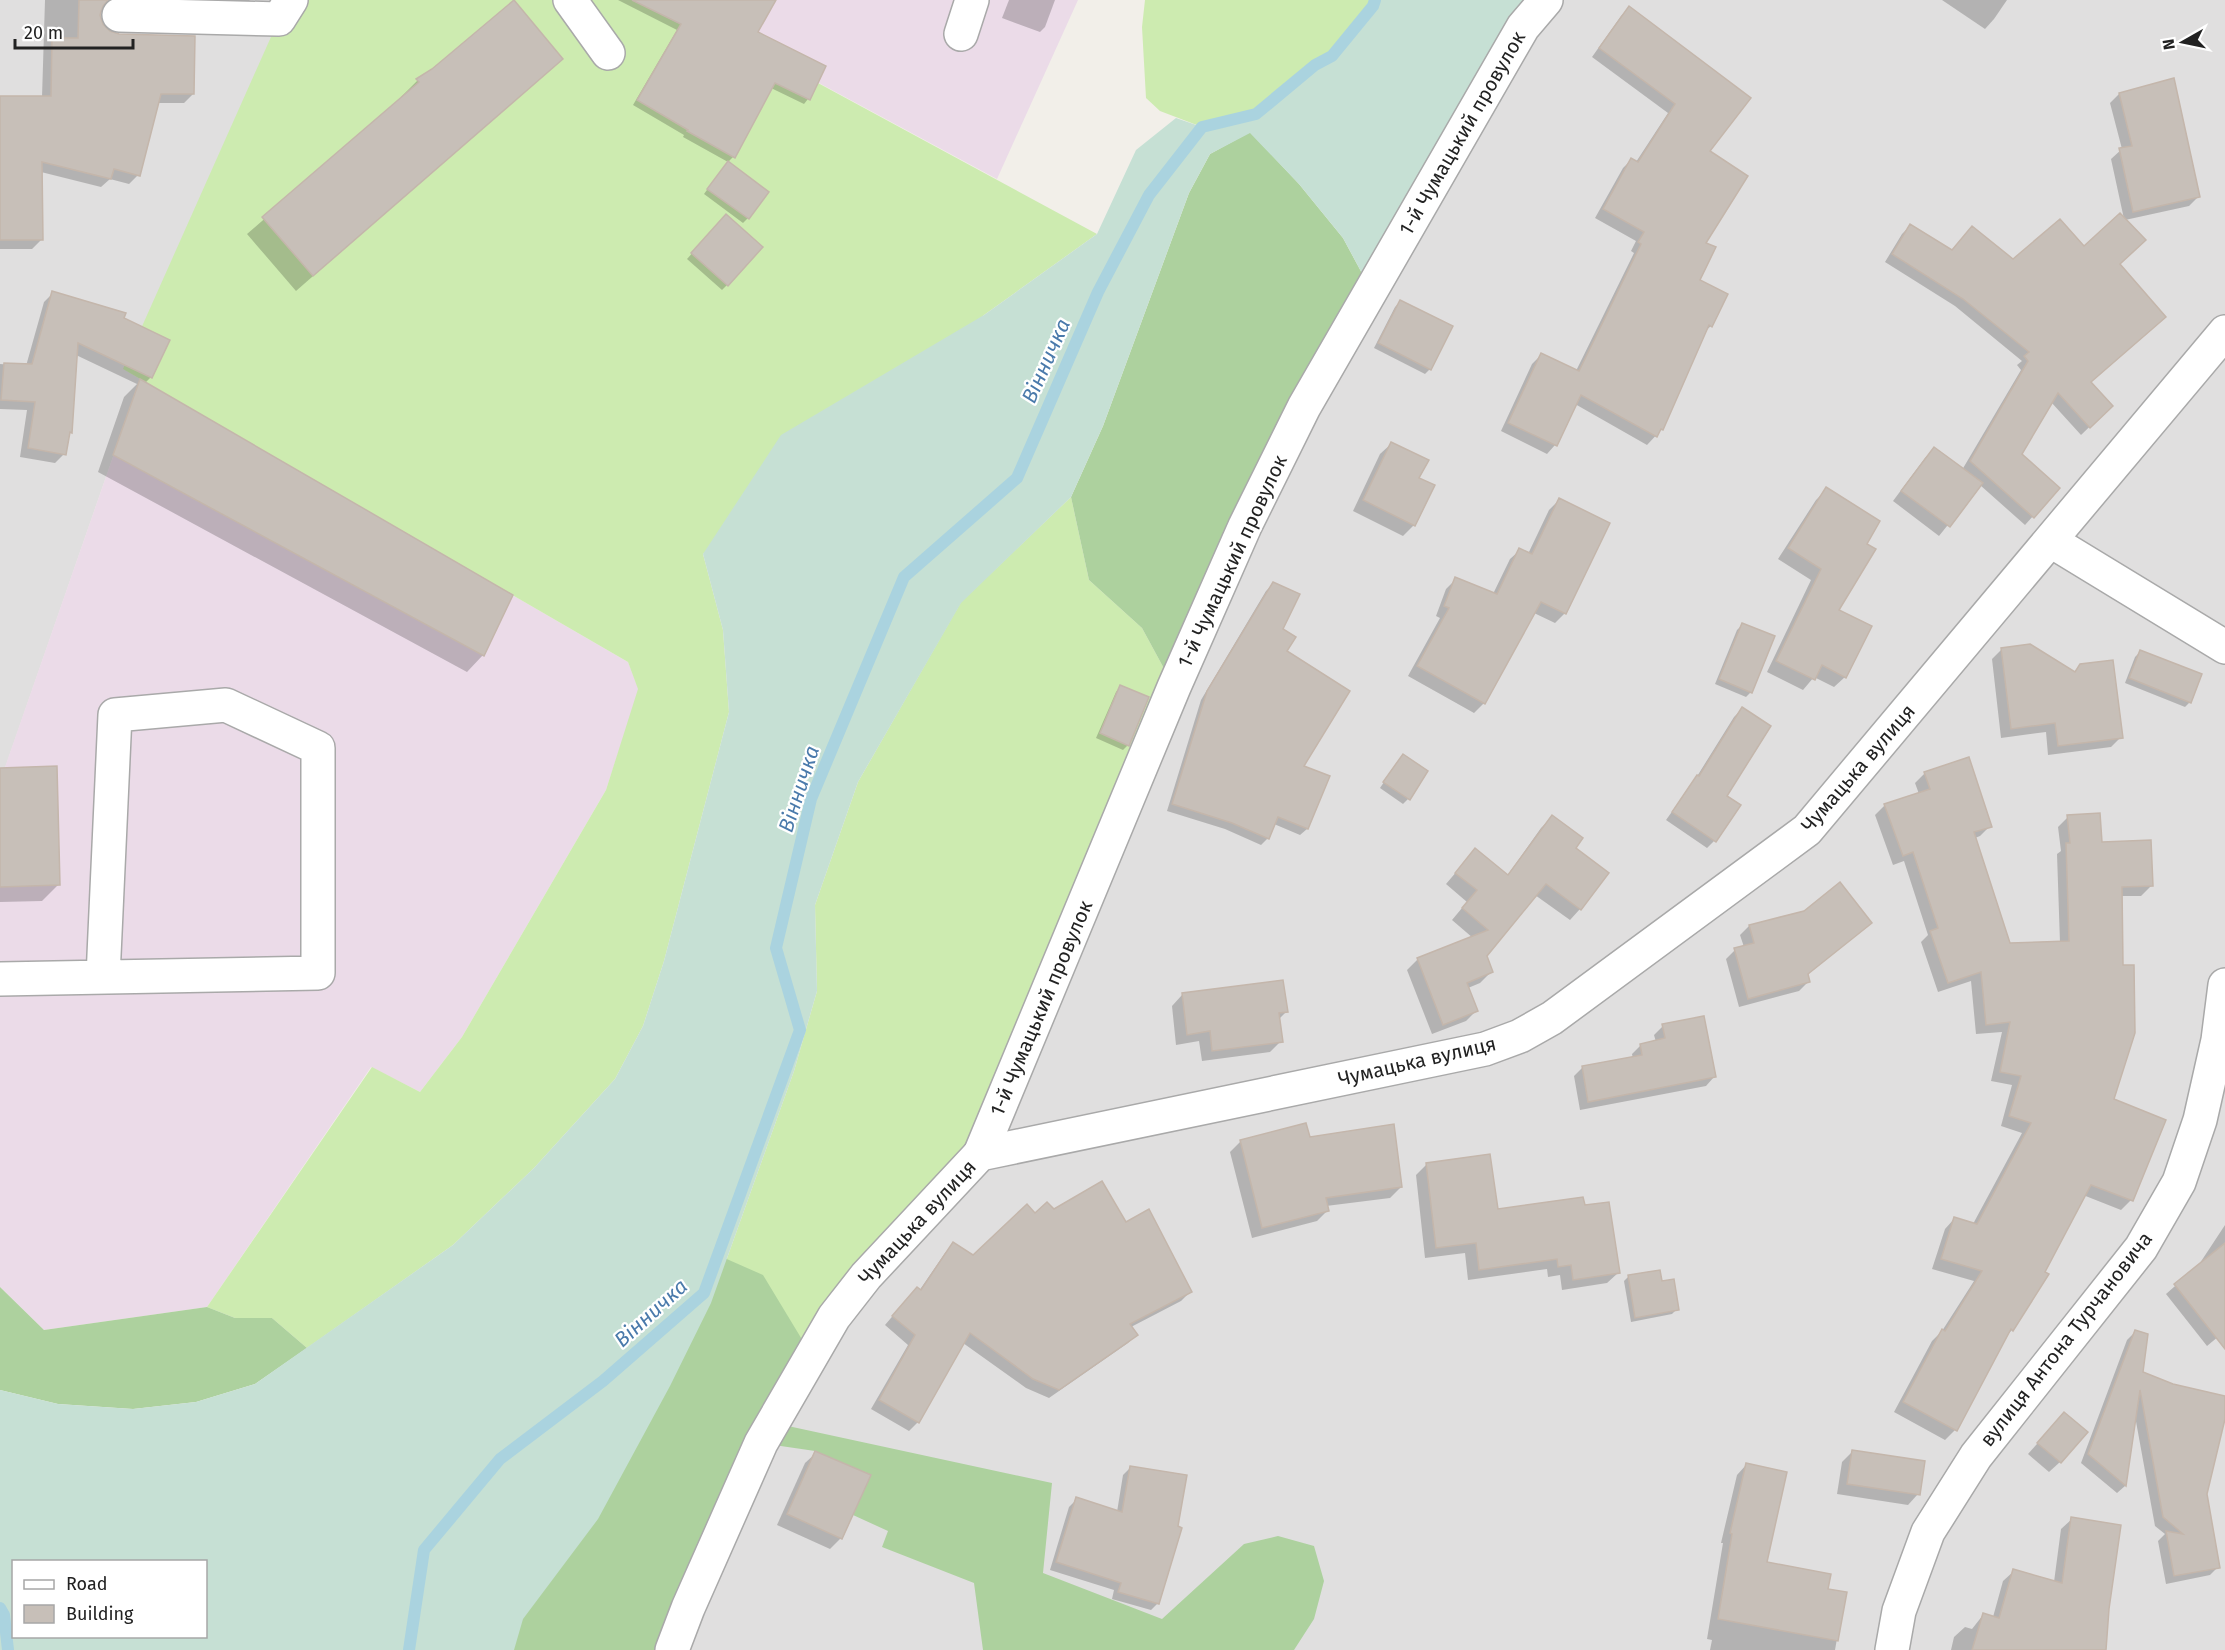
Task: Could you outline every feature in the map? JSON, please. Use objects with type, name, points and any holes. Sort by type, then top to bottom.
[{"type":"street","points":[[119,15],[279,19],[291,0]]},
{"type":"street","points":[[570,0],[608,53]]},
{"type":"street","points":[[961,34],[972,0]]},
{"type":"street","name":"1-й Чумацький провулок","points":[[980,1154],[1174,687],[1245,526],[1304,407],[1523,27],[1546,0]]},
{"type":"street","name":"Чумацька вулиця","points":[[672,1650],[688,1608],[761,1443],[834,1317],[866,1276],[980,1154],[1485,1049],[1520,1036],[1552,1018],[1807,830],[2225,332]]},
{"type":"street","points":[[2051,541],[2225,647]]},
{"type":"street","points":[[0,979],[318,973],[318,748],[225,705],[116,715],[104,977]]},
{"type":"street","name":"вулиця Антона Турчановича","points":[[1892,1650],[1899,1611],[1928,1532],[1976,1456],[2141,1248],[2179,1182],[2200,1120],[2218,1040],[2225,985]]},
{"type":"shaded area","points":[[0,0],[291,0],[124,369],[140,379],[5,768],[0,768]]},
{"type":"shaded area","points":[[632,0],[1078,0],[997,179],[819,83],[810,100],[738,64]]},
{"type":"shaded area","points":[[1528,0],[2225,0],[2225,1650],[672,1650],[688,1608],[1174,687]]},
{"type":"shaded area","points":[[140,379],[628,662],[639,690],[606,790],[462,1037],[420,1092],[371,1067],[207,1307],[44,1330],[0,1287],[0,768],[5,767]]},
{"type":"green space","points":[[291,0],[632,0],[743,56],[738,64],[809,100],[818,83],[1097,234],[984,315],[703,554],[723,630],[729,712],[664,961],[643,1026],[615,1079],[534,1168],[453,1245],[307,1348],[272,1318],[235,1318],[207,1307],[372,1067],[420,1092],[462,1037],[606,790],[638,689],[628,662],[123,369],[279,19]]},
{"type":"green space","points":[[1145,0],[1375,0],[1373,6],[1332,56],[1315,65],[1256,114],[1202,127],[1160,111],[1146,98],[1142,27]]},
{"type":"green space","points":[[1375,0],[1528,0],[1371,290],[1343,238],[1299,184],[1250,133],[1210,154],[1189,193],[1103,426],[1071,497],[961,603],[858,782],[815,905],[817,991],[794,1071],[711,1303],[670,1386],[598,1519],[523,1619],[514,1650],[0,1650],[0,1390],[58,1404],[133,1409],[196,1402],[255,1384],[453,1245],[534,1168],[615,1079],[643,1026],[664,961],[729,712],[723,630],[703,554],[781,435],[984,315],[1097,234],[1136,150],[1176,118],[1202,127],[1256,114],[1332,56],[1373,7]]},
{"type":"green space","points":[[1250,132],[1299,184],[1343,238],[1371,290],[1174,687],[1142,628],[1089,580],[1071,497],[1103,426],[1189,193],[1210,154]]},
{"type":"green space","points":[[1071,497],[1089,580],[1142,628],[1174,687],[980,1154],[812,1356],[711,1303],[794,1071],[817,991],[815,905],[858,782],[961,602]]},
{"type":"green space","points":[[645,1223],[763,1275],[812,1356],[774,1423],[1052,1483],[1043,1573],[1162,1619],[1244,1544],[1278,1536],[1314,1546],[1324,1581],[1314,1619],[1294,1650],[983,1650],[974,1583],[882,1547],[888,1531],[853,1515],[870,1475],[815,1451],[761,1443],[672,1650],[424,1650]]},
{"type":"green space","points":[[0,1287],[44,1330],[207,1307],[235,1318],[272,1318],[307,1348],[255,1384],[196,1402],[133,1409],[58,1404],[0,1390]]},
{"type":"building","points":[[79,0],[108,0],[100,15],[103,24],[110,31],[119,34],[195,36],[194,94],[161,94],[140,176],[114,169],[111,179],[42,162],[43,240],[0,240],[0,96],[51,96],[52,38],[78,38]]},
{"type":"building","points":[[514,0],[563,59],[313,276],[262,217],[419,82],[416,79],[432,69]]},
{"type":"building","points":[[632,0],[776,0],[758,32],[826,66],[810,100],[775,83],[735,158],[637,100],[681,24]]},
{"type":"building","points":[[1629,6],[1751,98],[1710,151],[1748,176],[1706,243],[1716,247],[1700,280],[1728,294],[1712,327],[1709,325],[1663,430],[1661,429],[1657,437],[1581,395],[1557,446],[1508,423],[1541,353],[1579,371],[1641,244],[1638,242],[1644,232],[1603,209],[1631,158],[1638,162],[1675,104],[1599,48]]},
{"type":"building","points":[[2174,78],[2200,197],[2133,212],[2119,148],[2132,146],[2119,93]]},
{"type":"building","points":[[728,161],[769,192],[749,219],[707,189]]},
{"type":"building","points":[[2120,213],[2146,240],[2120,264],[2166,317],[2091,382],[2113,406],[2090,428],[2058,393],[2022,454],[2060,488],[2034,518],[1970,461],[2028,361],[2024,356],[2029,352],[1963,299],[1892,254],[1910,224],[1952,250],[1972,226],[2013,259],[2060,219],[2084,246]]},
{"type":"building","points":[[726,214],[763,247],[728,286],[691,253]]},
{"type":"building","points":[[52,291],[126,313],[124,318],[170,340],[152,378],[78,343],[72,433],[70,432],[66,455],[28,448],[35,402],[1,400],[4,363],[32,364]]},
{"type":"building","points":[[1400,300],[1453,326],[1431,370],[1378,343]]},
{"type":"building","points":[[140,379],[513,595],[484,656],[113,455]]},
{"type":"building","points":[[1391,442],[1429,460],[1419,478],[1435,485],[1415,526],[1363,500]]},
{"type":"building","points":[[1934,447],[1983,483],[1950,527],[1901,491]]},
{"type":"building","points":[[1826,487],[1880,521],[1867,544],[1876,549],[1839,610],[1872,626],[1846,678],[1822,665],[1815,680],[1776,661],[1821,569],[1788,548]]},
{"type":"building","points":[[1559,498],[1610,523],[1566,614],[1541,602],[1485,704],[1417,666],[1449,608],[1444,606],[1455,577],[1497,594],[1519,548],[1532,554]]},
{"type":"building","points":[[1273,582],[1300,594],[1283,629],[1296,637],[1287,651],[1350,691],[1304,766],[1330,776],[1308,829],[1278,817],[1269,839],[1232,823],[1172,804],[1207,691]]},
{"type":"building","points":[[1742,623],[1775,636],[1752,693],[1719,679]]},
{"type":"building","points":[[2030,644],[2075,672],[2080,664],[2113,660],[2123,738],[2058,746],[2055,723],[2011,729],[2001,648]]},
{"type":"building","points":[[2140,650],[2202,674],[2191,703],[2129,678]]},
{"type":"building","points":[[1120,685],[1149,697],[1129,746],[1100,733]]},
{"type":"building","points":[[1742,707],[1771,726],[1727,796],[1741,805],[1716,842],[1672,812],[1697,775],[1699,776]]},
{"type":"building","points":[[1403,754],[1428,771],[1410,800],[1383,782]]},
{"type":"building","points":[[1969,757],[1992,827],[1974,832],[2010,943],[2069,941],[2066,843],[2070,843],[2067,815],[2100,813],[2102,842],[2151,840],[2153,886],[2122,887],[2123,965],[2134,965],[2135,1033],[2114,1099],[2166,1120],[2133,1201],[2091,1185],[2045,1272],[2049,1274],[2013,1331],[2011,1329],[1957,1431],[1903,1402],[1942,1329],[1945,1331],[1982,1271],[1941,1259],[1954,1217],[1977,1224],[2031,1123],[2009,1116],[2021,1076],[2000,1072],[2010,1022],[1986,1025],[1981,972],[1948,983],[1930,931],[1938,928],[1913,852],[1903,856],[1884,804],[1930,789],[1924,772]]},
{"type":"building","points":[[57,766],[60,885],[0,887],[0,768]]},
{"type":"building","points":[[1552,815],[1583,838],[1576,848],[1609,873],[1581,910],[1546,884],[1487,956],[1493,972],[1467,983],[1478,1011],[1443,1025],[1417,958],[1488,930],[1462,908],[1477,890],[1455,873],[1475,848],[1508,875]]},
{"type":"building","points":[[1840,882],[1872,923],[1808,974],[1810,982],[1748,999],[1734,948],[1754,943],[1749,925],[1804,911]]},
{"type":"building","points":[[1283,980],[1288,1012],[1279,1013],[1283,1042],[1212,1051],[1210,1031],[1187,1035],[1182,993]]},
{"type":"building","points":[[1704,1016],[1716,1077],[1588,1102],[1582,1066],[1642,1055],[1640,1044],[1665,1038],[1662,1024]]},
{"type":"building","points":[[1306,1123],[1310,1137],[1394,1124],[1402,1187],[1326,1198],[1329,1211],[1262,1228],[1240,1140]]},
{"type":"building","points":[[1490,1154],[1498,1209],[1583,1197],[1585,1205],[1609,1202],[1620,1273],[1573,1280],[1571,1265],[1558,1267],[1557,1259],[1479,1270],[1476,1243],[1436,1248],[1426,1163]]},
{"type":"building","points":[[1102,1181],[1126,1222],[1149,1209],[1192,1292],[1130,1324],[1138,1335],[1059,1390],[1033,1379],[970,1333],[919,1423],[879,1400],[915,1335],[892,1316],[917,1287],[921,1290],[953,1242],[973,1255],[1027,1204],[1035,1213],[1047,1202],[1054,1209]]},
{"type":"building","points":[[2225,1243],[2225,1349],[2174,1284]]},
{"type":"building","points":[[1660,1270],[1662,1281],[1674,1279],[1679,1310],[1635,1318],[1628,1275]]},
{"type":"building","points":[[2135,1330],[2148,1334],[2143,1372],[2173,1384],[2225,1396],[2225,1419],[2207,1494],[2220,1568],[2174,1576],[2166,1531],[2183,1534],[2163,1517],[2140,1390],[2126,1486],[2088,1454]]},
{"type":"building","points":[[2064,1412],[2088,1432],[2061,1463],[2037,1443]]},
{"type":"building","points":[[1852,1450],[1925,1461],[1920,1495],[1847,1484]]},
{"type":"building","points":[[815,1451],[871,1475],[842,1539],[787,1514]]},
{"type":"building","points":[[1746,1463],[1787,1472],[1767,1562],[1831,1574],[1828,1589],[1847,1592],[1838,1641],[1718,1619],[1732,1534],[1730,1533]]},
{"type":"building","points":[[1130,1466],[1187,1475],[1178,1526],[1182,1528],[1159,1604],[1118,1592],[1121,1583],[1056,1562],[1076,1497],[1122,1512]]},
{"type":"building","points":[[2071,1517],[2121,1525],[2109,1609],[2106,1650],[1972,1650],[1983,1613],[1999,1618],[2013,1569],[2062,1583]]},
{"type":"waterway","name":"Вінничка","points":[[409,1650],[424,1550],[500,1459],[603,1381],[704,1293],[800,1030],[776,948],[811,799],[904,577],[1017,478],[1098,292],[1149,195],[1202,127],[1256,114],[1315,65],[1332,56],[1373,6],[1375,0]]},
{"type":"waterway","points":[[0,1608],[4,1615],[8,1650]]}]
